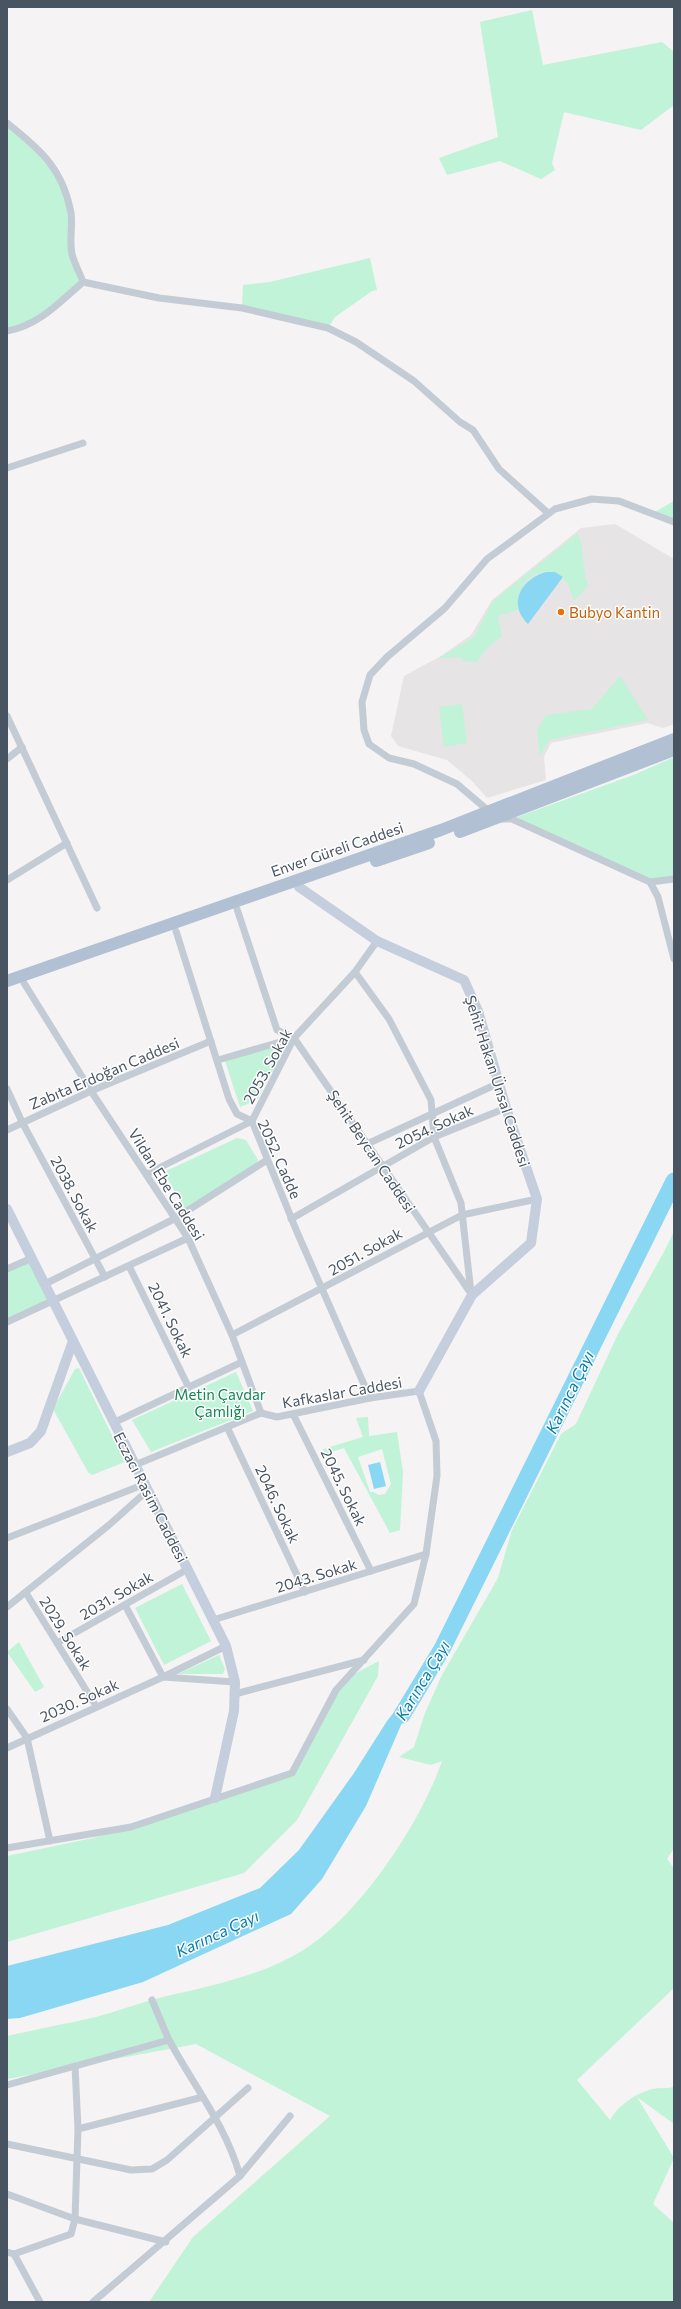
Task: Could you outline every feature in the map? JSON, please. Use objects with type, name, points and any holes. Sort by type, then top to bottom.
[{"type":"main road","name":"Enver Güreli Caddesi","points":[[7,981],[494,816],[674,739]]},
{"type":"main road","name":"Enver Güreli Caddesi","points":[[7,990],[300,887],[674,750]]},
{"type":"main road","name":"Şehit Hakan Ünsal Caddesi","points":[[300,887],[377,941],[464,980],[478,1011],[506,1108],[537,1199],[531,1243],[472,1295]]},
{"type":"main road","name":"Eczacı Rasim Caddesi","points":[[7,1209],[226,1646],[235,1682],[234,1710],[214,1798]]},
{"type":"main road","points":[[419,1391],[472,1295]]},
{"type":"main road","points":[[7,1452],[30,1442],[41,1431],[73,1341]]},
{"type":"street","points":[[7,123],[33,144],[53,165],[65,189],[72,215],[72,255],[83,282]]},
{"type":"street","points":[[7,331],[17,329],[38,320],[83,282]]},
{"type":"street","points":[[83,282],[159,298],[242,308],[328,328],[356,342],[414,381],[460,422],[473,430],[498,469],[548,513]]},
{"type":"street","points":[[7,468],[83,443]]},
{"type":"street","points":[[674,522],[619,501],[592,499],[555,509],[548,513],[487,560],[444,608],[387,657],[370,675],[362,702],[364,730],[369,744],[378,752],[389,758],[433,772],[457,784],[494,816],[512,819],[650,882],[674,879]]},
{"type":"street","points":[[7,716],[98,908]]},
{"type":"street","points":[[7,759],[22,748]]},
{"type":"street","points":[[7,880],[67,843]]},
{"type":"street","points":[[650,882],[658,897],[674,959]]},
{"type":"street","points":[[237,909],[276,1030],[294,1038]]},
{"type":"street","name":"2052. Cadde","points":[[176,931],[218,1060],[229,1099],[237,1114],[252,1121],[291,1219],[370,1398]]},
{"type":"street","name":"2053. Sokak","points":[[252,1121],[294,1038],[355,972],[377,941]]},
{"type":"street","points":[[355,972],[389,1019],[431,1100],[434,1137],[461,1202],[472,1295]]},
{"type":"street","name":"Vildan Ebe Caddesi","points":[[24,983],[91,1091],[188,1238],[232,1335],[261,1413]]},
{"type":"street","points":[[218,1060],[294,1038]]},
{"type":"street","name":"Şehit Beycan Caddesi","points":[[294,1038],[472,1295]]},
{"type":"street","name":"Zabıta Erdoğan Caddesi","points":[[7,1130],[91,1091],[211,1041]]},
{"type":"street","points":[[367,1144],[499,1083]]},
{"type":"street","name":"2038. Sokak","points":[[7,1089],[22,1122],[105,1277]]},
{"type":"street","name":"2054. Sokak","points":[[291,1219],[434,1137],[506,1108]]},
{"type":"street","points":[[147,1174],[252,1121]]},
{"type":"street","points":[[45,1284],[176,1218],[268,1160]]},
{"type":"street","name":"2051. Sokak","points":[[232,1335],[462,1215],[537,1199]]},
{"type":"street","points":[[7,1322],[188,1238]]},
{"type":"street","points":[[7,1269],[32,1258]]},
{"type":"street","name":"2041. Sokak","points":[[129,1266],[188,1386]]},
{"type":"street","points":[[113,1423],[188,1386],[242,1362]]},
{"type":"street","points":[[7,1848],[131,1827],[292,1773],[336,1690],[414,1604],[426,1554],[437,1476],[436,1441],[419,1391]]},
{"type":"street","name":"Kafkaslar Caddesi","points":[[261,1413],[277,1417],[370,1398],[419,1391]]},
{"type":"street","points":[[135,1465],[261,1413]]},
{"type":"street","name":"2045. Sokak","points":[[293,1414],[371,1571]]},
{"type":"street","name":"2046. Sokak","points":[[227,1427],[305,1592]]},
{"type":"street","points":[[7,1538],[146,1487]]},
{"type":"street","points":[[7,1607],[26,1593],[146,1487]]},
{"type":"street","name":"2043. Sokak","points":[[213,1620],[426,1554]]},
{"type":"street","name":"2031. Sokak","points":[[57,1643],[188,1569]]},
{"type":"street","name":"2029. Sokak","points":[[26,1593],[96,1706]]},
{"type":"street","points":[[125,1605],[162,1677]]},
{"type":"street","name":"2030. Sokak","points":[[7,1748],[226,1646]]},
{"type":"street","points":[[235,1694],[364,1660]]},
{"type":"street","name":"2030. Sokak","points":[[162,1677],[235,1682]]},
{"type":"street","points":[[7,1710],[27,1738],[50,1841]]},
{"type":"street","points":[[152,2000],[169,2040],[215,2116],[234,2153],[240,2176]]},
{"type":"street","points":[[7,2085],[169,2040]]},
{"type":"street","points":[[40,2302],[11,2253],[71,2234],[75,2219],[78,2130],[75,2066]]},
{"type":"street","points":[[7,2144],[130,2170],[152,2169],[167,2160],[248,2088]]},
{"type":"street","points":[[78,2130],[203,2097]]},
{"type":"street","points":[[93,2302],[166,2242],[240,2176],[290,2116]]},
{"type":"street","points":[[7,2194],[75,2219],[166,2242]]},
{"type":"shaded area","points":[[615,524],[674,559],[674,724],[663,728],[648,723],[551,743],[544,757],[546,780],[487,798],[472,781],[447,760],[398,746],[391,736],[404,676],[441,656],[471,635],[492,600],[581,528]]},
{"type":"green space","points":[[532,10],[543,65],[662,42],[674,52],[674,105],[641,130],[564,112],[552,163],[555,170],[541,179],[500,161],[447,175],[439,158],[498,137],[480,22]]},
{"type":"green space","points":[[7,123],[33,143],[65,189],[70,235],[83,282],[38,320],[7,331]]},
{"type":"green space","points":[[370,258],[377,290],[372,291],[335,317],[328,328],[242,308],[243,285],[270,282]]},
{"type":"green space","points":[[674,501],[674,522],[653,513]]},
{"type":"green space","points":[[578,533],[582,546],[584,572],[588,585],[574,601],[568,584],[563,579],[564,577],[554,573],[537,573],[530,577],[525,583],[518,600],[518,610],[498,616],[502,636],[487,648],[477,662],[463,661],[461,657],[439,658],[474,637],[493,601]]},
{"type":"green space","points":[[620,676],[648,720],[549,740],[540,756],[537,730],[546,715],[592,709]]},
{"type":"green space","points":[[462,704],[467,743],[444,747],[439,707]]},
{"type":"green space","points":[[674,757],[674,879],[650,882],[537,830],[517,817],[636,774]]},
{"type":"green space","points":[[274,1046],[281,1063],[270,1075],[258,1099],[240,1107],[225,1061]]},
{"type":"green space","points":[[237,1138],[246,1140],[258,1160],[257,1163],[185,1209],[164,1172]]},
{"type":"green space","points":[[674,1231],[674,1848],[667,1859],[674,1868],[674,1988],[577,2080],[610,2120],[617,2110],[637,2095],[652,2089],[674,2087],[674,2124],[637,2097],[674,2158],[653,2204],[674,2223],[674,2302],[149,2302],[193,2237],[330,2116],[196,2044],[7,2079],[7,2036],[96,2017],[154,1999],[238,1978],[274,1965],[292,1957],[308,1947],[328,1931],[349,1911],[369,1888],[405,1837],[420,1811],[442,1761],[431,1765],[399,1757],[414,1747],[425,1713],[442,1675],[498,1578],[512,1530],[561,1434],[576,1424],[618,1334]]},
{"type":"green space","points":[[32,1258],[53,1301],[7,1322],[7,1269]]},
{"type":"green space","points":[[79,1368],[125,1462],[92,1475],[88,1472],[53,1409],[75,1369]]},
{"type":"green space","name":"Metin Çavdar Çamlığı","points":[[236,1372],[253,1411],[151,1452],[132,1420]]},
{"type":"green space","points":[[368,1417],[369,1436],[397,1432],[403,1472],[400,1530],[390,1533],[344,1448],[325,1454],[323,1449],[363,1437],[356,1418]],"holes":[[[382,1449],[391,1484],[385,1494],[379,1495],[370,1492],[358,1457]]]},
{"type":"green space","points":[[182,1584],[211,1641],[164,1665],[135,1608]]},
{"type":"green space","points":[[19,1642],[44,1687],[35,1692],[7,1652]]},
{"type":"green space","points":[[219,1655],[225,1669],[223,1674],[178,1674]]},
{"type":"green space","points":[[379,1661],[378,1676],[297,1820],[244,1873],[7,1942],[7,1856],[93,1838],[216,1800],[295,1772],[341,1681]]},
{"type":"water","points":[[546,572],[555,572],[563,577],[528,624],[518,608],[520,593],[530,580],[537,575]]},
{"type":"water","points":[[380,1462],[386,1486],[374,1489],[368,1465]]},
{"type":"water","points":[[414,1695],[366,1806],[322,1879],[291,1914],[143,1982],[20,2018],[7,2019],[7,1966],[168,1925],[260,1888],[299,1850],[354,1773],[387,1721],[398,1707]]},
{"type":"waterway","name":"Karınca Çayı","points":[[402,1715],[442,1649],[674,1181]]},
{"type":"place","name":"Bubyo Kantin","points":[[561,612]]}]
